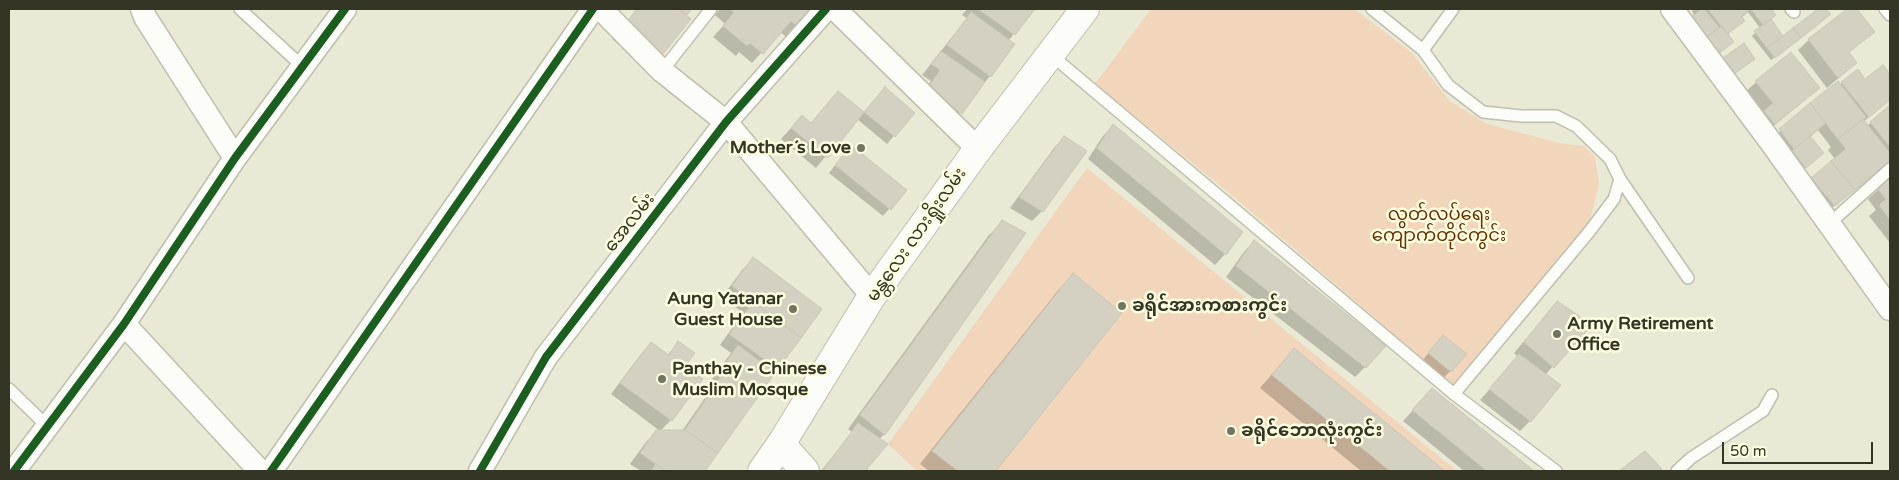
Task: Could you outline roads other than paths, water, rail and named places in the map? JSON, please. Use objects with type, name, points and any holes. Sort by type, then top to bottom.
[{"type":"main road","name":"မန္တလေး လားရှိုးလမ်း","points":[[762,471],[781,444],[872,296],[978,149],[1085,9]]},
{"type":"main road","points":[[781,444],[805,471]]},
{"type":"street","points":[[142,9],[145,17],[235,158]]},
{"type":"street","points":[[14,471],[124,324],[235,158],[344,9]]},
{"type":"street","points":[[271,471],[593,9]]},
{"type":"street","points":[[601,9],[662,71],[726,122],[872,296]]},
{"type":"street","name":"အေလမ်း","points":[[480,471],[546,357],[726,122],[826,9]]},
{"type":"street","points":[[835,9],[978,149]]},
{"type":"street","points":[[1672,9],[1890,309]]},
{"type":"street","points":[[124,324],[260,471]]},
{"type":"lane","points":[[240,9],[302,66]]},
{"type":"lane","points":[[662,71],[711,9]]},
{"type":"lane","points":[[1372,9],[1423,50],[1448,85],[1483,112],[1522,116],[1556,116],[1576,126],[1610,159],[1620,179],[1688,278]]},
{"type":"lane","points":[[1423,50],[1453,9]]},
{"type":"lane","points":[[1885,9],[1890,15]]},
{"type":"lane","points":[[1050,54],[1454,394],[1556,471]]},
{"type":"lane","points":[[1829,224],[1890,169]]},
{"type":"lane","points":[[1454,394],[1614,199],[1620,179]]},
{"type":"lane","points":[[9,390],[48,427]]},
{"type":"lane","points":[[1677,471],[1691,458],[1763,411],[1772,395]]},
{"type":"place","name":"Mother´s Love","points":[[861,148]]},
{"type":"place","name":"ခရိုင်အားကစားကွင်း","points":[[1122,306]]},
{"type":"place","name":"Aung Yatanar Guest House","points":[[793,309]]},
{"type":"place","name":"Army Retirement Office","points":[[1557,334]]},
{"type":"place","name":"Panthay - Chinese Muslim Mosque","points":[[662,379]]},
{"type":"place","name":"ခရိုင်ဘောလုံးကွင်း","points":[[1231,431]]},
{"type":"park label","name":"လွတ်လပ်ရေး ကျောက်တိုင်ကွင်း","points":[[1439,225]]}]
